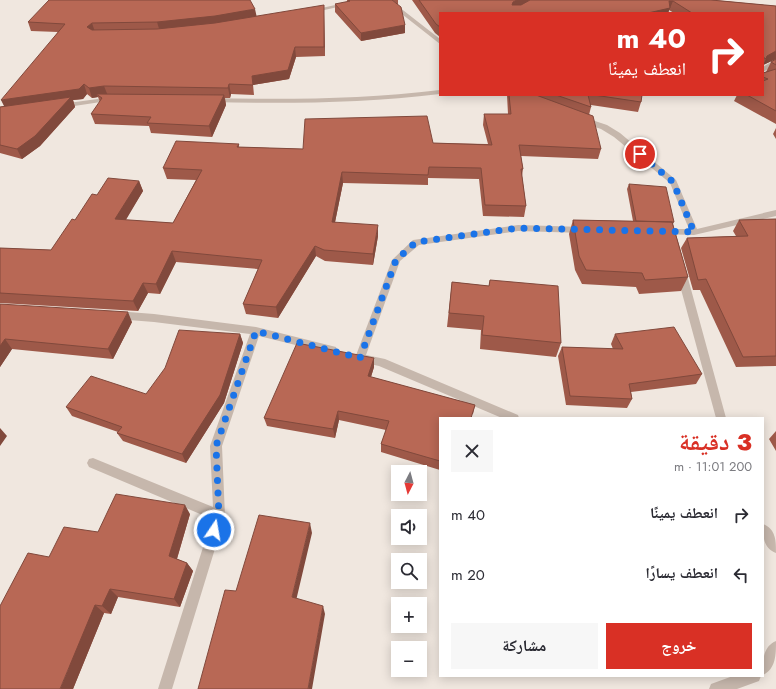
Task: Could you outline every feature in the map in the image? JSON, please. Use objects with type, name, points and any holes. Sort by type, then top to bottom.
[{"type":"street","points":[[303,12],[366,0]]},
{"type":"street","points":[[386,0],[436,41],[439,42]]},
{"type":"street","points":[[764,69],[776,62]]},
{"type":"street","points":[[201,100],[280,102],[411,96],[439,92]]},
{"type":"street","points":[[53,107],[108,99],[123,99]]},
{"type":"street","points":[[574,116],[604,127],[618,135],[673,182],[694,232]]},
{"type":"street","points":[[655,232],[672,237],[776,213]]},
{"type":"street","points":[[353,356],[396,260],[416,242],[518,228],[594,230]]},
{"type":"street","points":[[679,264],[721,417]]},
{"type":"street","points":[[108,315],[154,318],[256,331],[381,362],[512,417]]},
{"type":"street","points":[[165,689],[219,516],[216,446],[256,331]]},
{"type":"street","points":[[93,463],[219,516]]},
{"type":"street","points":[[764,531],[776,547]]},
{"type":"street","points":[[764,666],[776,648]]},
{"type":"street","points":[[716,689],[751,677]]},
{"type":"building","points":[[49,0],[250,0],[255,9],[215,16],[157,22],[92,23],[87,27],[92,30],[157,29],[215,23],[324,5],[324,47],[295,47],[288,70],[252,76],[253,85],[229,84],[228,88],[104,86],[89,88],[84,84],[79,89],[1,100],[65,24],[28,22]]},
{"type":"building","points":[[348,0],[392,0],[401,7],[405,25],[361,33],[335,4],[350,1]]},
{"type":"building","points":[[419,0],[517,0],[513,2],[512,5],[521,5],[530,0],[711,0],[776,6],[776,51],[767,56],[766,59],[764,58],[764,12],[690,12],[673,1],[669,1],[670,8],[652,12],[439,12],[439,26]]},
{"type":"building","points":[[776,59],[776,65],[771,62]]},
{"type":"building","points":[[776,69],[776,111],[749,96],[764,96],[764,81],[768,79],[764,77],[764,73]]},
{"type":"building","points":[[96,94],[224,95],[209,126],[147,123],[151,117],[91,114],[102,98]]},
{"type":"building","points":[[509,96],[539,96],[593,116],[601,149],[519,145],[523,169],[521,169],[526,206],[485,205],[481,168],[429,167],[428,175],[342,172],[332,222],[378,225],[373,254],[324,250],[315,246],[276,307],[243,304],[262,260],[172,251],[156,284],[143,283],[133,301],[0,293],[0,248],[51,250],[72,219],[75,220],[92,194],[97,195],[108,178],[139,181],[115,219],[173,223],[202,170],[163,168],[176,141],[239,144],[237,147],[303,149],[305,119],[427,116],[433,143],[492,145],[484,114],[511,114]]},
{"type":"building","points":[[559,96],[588,96],[591,107]]},
{"type":"building","points":[[601,96],[642,96],[641,102]]},
{"type":"building","points":[[71,97],[35,136],[17,149],[0,145],[0,107]]},
{"type":"building","points":[[629,184],[666,187],[674,222],[636,221]]},
{"type":"building","points":[[776,219],[776,356],[743,357],[706,279],[698,280],[687,238],[748,236],[739,220]]},
{"type":"building","points":[[573,220],[672,222],[688,277],[645,280],[642,273],[586,270],[579,256]]},
{"type":"building","points":[[490,280],[558,286],[561,343],[482,335],[484,316],[449,313],[452,282],[489,286]]},
{"type":"building","points":[[0,304],[128,312],[108,349],[5,339],[0,346]]},
{"type":"building","points":[[674,327],[702,374],[629,384],[632,399],[570,396],[562,347],[623,349],[615,334]]},
{"type":"building","points":[[179,330],[240,334],[220,395],[182,454],[117,433],[122,427],[66,407],[91,376],[146,394],[165,368]]},
{"type":"building","points":[[297,343],[374,358],[368,376],[475,405],[471,417],[439,417],[439,461],[381,444],[389,421],[338,411],[333,429],[264,418]]},
{"type":"building","points":[[116,494],[185,505],[169,556],[187,563],[174,599],[110,589],[102,606],[95,605],[60,689],[0,689],[0,606],[28,553],[49,557],[64,527],[98,532]]},
{"type":"building","points":[[259,515],[310,523],[292,597],[323,606],[308,689],[198,689],[225,590],[236,591]]},
{"type":"route","points":[[214,530],[219,516],[216,446],[256,331],[360,358],[396,260],[416,242],[518,228],[670,233],[694,232],[673,182],[640,154]]}]
